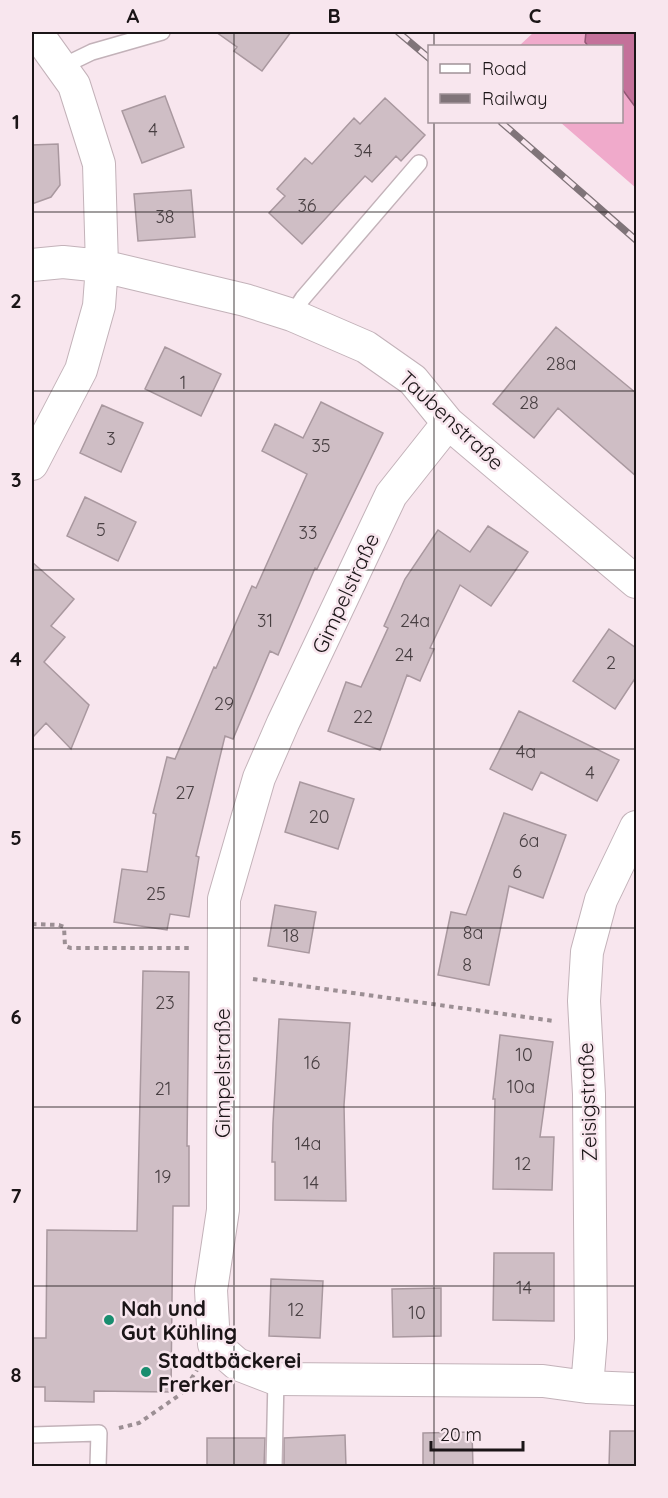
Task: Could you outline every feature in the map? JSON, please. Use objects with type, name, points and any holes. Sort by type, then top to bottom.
[{"type":"street","points":[[32,464],[81,370],[99,306],[102,266],[99,164],[74,85],[36,32]]},
{"type":"street","name":"Taubenstraße","points":[[32,265],[63,262],[102,266],[245,300],[292,315],[366,347],[413,380],[448,423],[636,582]]},
{"type":"street","name":"Gimpelstraße","points":[[214,1344],[211,1290],[222,1210],[224,899],[259,778],[391,495],[448,423]]},
{"type":"street","name":"Zeisigstraße","points":[[586,1387],[591,1339],[589,1094],[585,1026],[587,952],[601,900],[636,826]]},
{"type":"street","points":[[214,1344],[237,1364],[276,1379],[543,1381],[586,1387],[636,1389]]},
{"type":"lane","points":[[61,67],[92,52],[162,32]]},
{"type":"lane","points":[[292,315],[303,297],[419,163]]},
{"type":"lane","points":[[273,1467],[276,1379]]},
{"type":"lane","points":[[32,1435],[99,1433],[98,1467]]},
{"type":"path","points":[[32,924],[64,927],[65,946],[71,948],[222,962],[585,1026]]},
{"type":"path","points":[[99,1433],[139,1423],[181,1394],[214,1344]]},
{"type":"shaded area","points":[[534,32],[636,32],[636,188],[561,123],[623,123],[623,45],[520,45]]},
{"type":"shaded area","points":[[586,32],[636,32],[636,108],[623,90],[623,45],[587,45],[585,42]]},
{"type":"building","points":[[216,32],[291,32],[262,71],[234,51],[237,47]]},
{"type":"building","points":[[165,96],[184,147],[142,163],[122,111]]},
{"type":"building","points":[[385,98],[425,135],[401,161],[396,156],[372,182],[365,176],[302,244],[269,213],[285,196],[277,189],[305,158],[312,164],[354,118],[360,124]]},
{"type":"building","points":[[58,144],[60,185],[51,197],[32,204],[32,145]]},
{"type":"building","points":[[191,190],[195,237],[138,241],[134,194]]},
{"type":"building","points":[[556,327],[636,393],[636,476],[558,408],[534,438],[493,404]]},
{"type":"building","points":[[165,347],[221,374],[201,416],[145,389]]},
{"type":"building","points":[[321,402],[383,433],[317,569],[315,568],[278,655],[270,651],[233,739],[225,736],[196,856],[199,857],[189,917],[170,914],[167,930],[114,922],[122,869],[147,872],[156,814],[153,813],[167,757],[175,759],[214,667],[216,668],[252,586],[256,588],[307,474],[262,451],[275,424],[303,438]]},
{"type":"building","points":[[102,405],[143,423],[121,472],[80,453]]},
{"type":"building","points":[[85,497],[136,522],[118,561],[67,536]]},
{"type":"building","points":[[488,526],[528,552],[491,606],[460,585],[430,648],[434,649],[420,681],[407,675],[380,750],[328,731],[346,682],[361,687],[388,628],[384,626],[405,579],[438,530],[470,552]]},
{"type":"building","points":[[32,562],[74,599],[51,626],[65,637],[44,662],[89,705],[71,749],[46,723],[32,738]]},
{"type":"building","points":[[609,629],[636,648],[636,677],[615,709],[573,681]]},
{"type":"building","points":[[519,711],[619,760],[597,801],[541,772],[532,790],[490,769]]},
{"type":"building","points":[[300,782],[354,799],[338,849],[285,832]]},
{"type":"building","points":[[504,813],[566,835],[543,898],[509,886],[489,985],[438,975],[451,912],[466,915]]},
{"type":"building","points":[[275,905],[316,912],[309,953],[268,946]]},
{"type":"building","points":[[143,971],[189,972],[187,1146],[189,1146],[189,1206],[173,1206],[171,1392],[94,1391],[94,1402],[45,1401],[45,1387],[32,1387],[32,1338],[46,1338],[47,1230],[137,1231]]},
{"type":"building","points":[[279,1019],[350,1023],[344,1105],[346,1201],[275,1200],[275,1162],[272,1162]]},
{"type":"building","points":[[500,1035],[553,1042],[540,1137],[554,1137],[552,1190],[493,1189],[495,1099],[493,1099]]},
{"type":"building","points":[[494,1253],[554,1253],[554,1321],[493,1320]]},
{"type":"building","points":[[271,1279],[323,1281],[320,1338],[269,1336]]},
{"type":"building","points":[[441,1288],[441,1336],[393,1337],[392,1289]]},
{"type":"building","points":[[610,1431],[636,1431],[636,1467],[609,1467]]},
{"type":"building","points":[[472,1432],[473,1467],[423,1467],[423,1433]]},
{"type":"building","points":[[345,1435],[346,1467],[284,1467],[284,1438]]},
{"type":"building","points":[[207,1438],[265,1438],[264,1467],[207,1467]]},
{"type":"railway","points":[[398,32],[428,57]]},
{"type":"railway","points":[[502,123],[636,240]]},
{"type":"place","name":"Nah und Gut Kühling","points":[[109,1320]]},
{"type":"place","name":"Stadtbäckerei Frerker","points":[[146,1372]]}]
